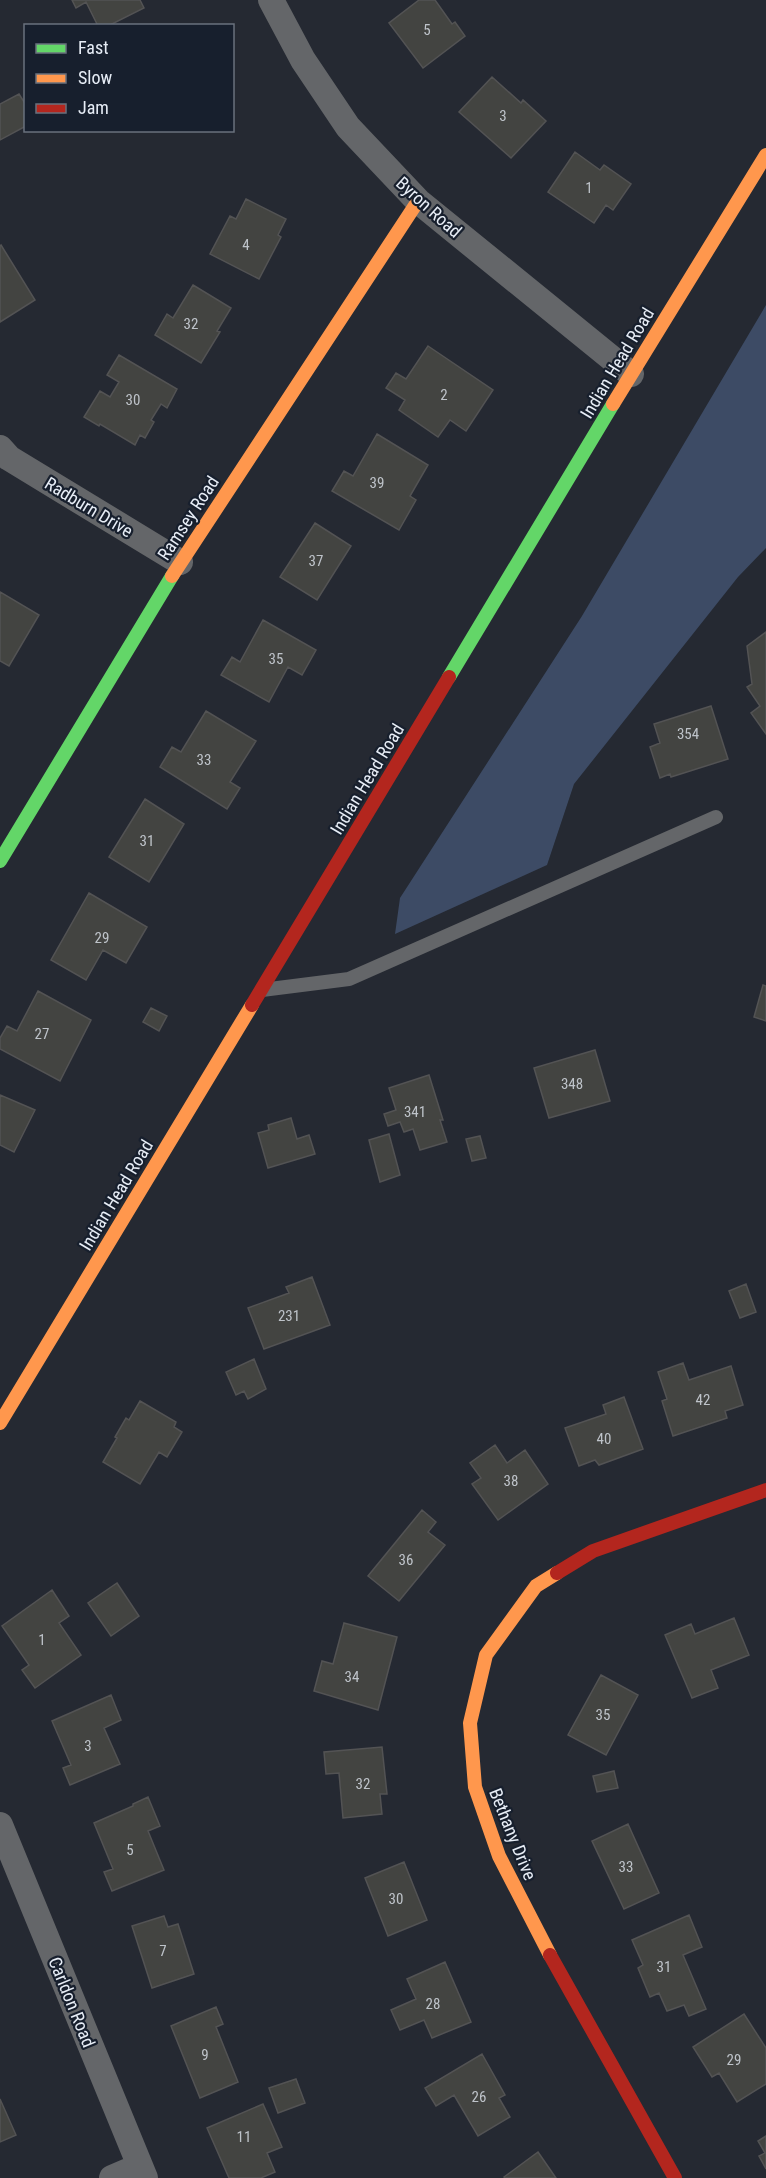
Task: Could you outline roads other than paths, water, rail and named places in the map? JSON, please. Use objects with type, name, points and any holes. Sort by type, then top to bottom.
[{"type":"street","name":"Byron Road","points":[[271,0],[303,60],[348,127],[418,201],[632,374]]},
{"type":"street","name":"Indian Head Road","points":[[0,1423],[766,155]]},
{"type":"street","name":"Ramsey Road","points":[[0,861],[180,562],[418,201]]},
{"type":"street","name":"Radburn Drive","points":[[0,448],[9,458],[180,562]]},
{"type":"street","name":"Bethany Drive","points":[[675,2178],[534,1928],[499,1856],[475,1787],[470,1723],[486,1655],[536,1586],[593,1551],[766,1490]]},
{"type":"street","name":"Carldon Road","points":[[0,1825],[142,2172]]},
{"type":"street","points":[[112,2178],[142,2172]]},
{"type":"lane","points":[[260,991],[349,979],[716,817]]}]
